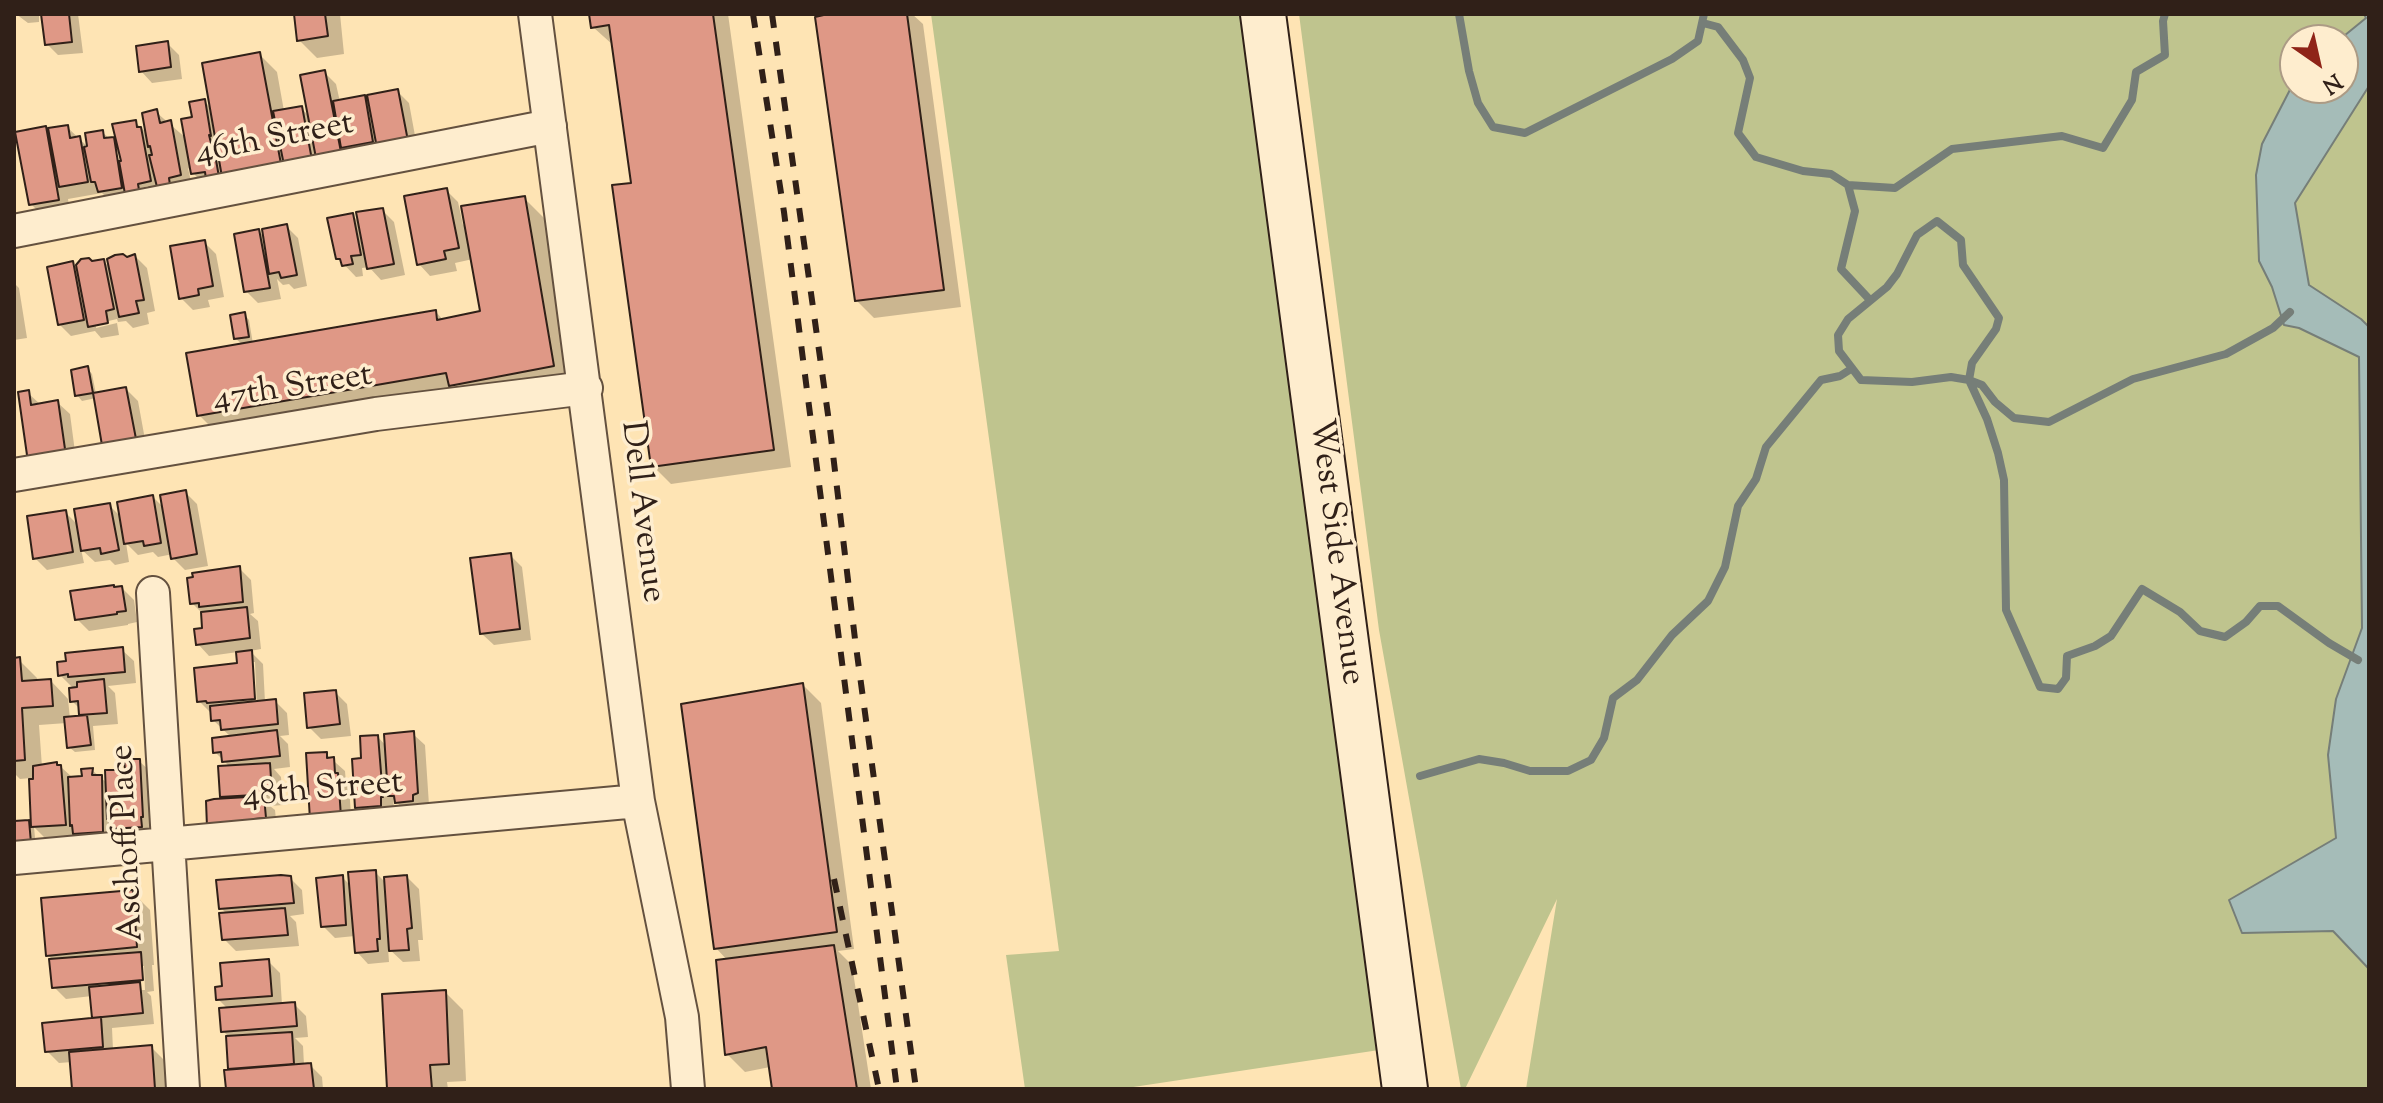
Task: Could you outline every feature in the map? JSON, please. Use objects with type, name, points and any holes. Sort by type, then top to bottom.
[{"type":"street","name":"Dell Avenue","points":[[535,14],[638,801],[682,1017],[688,1089]]},
{"type":"street","name":"West Side Avenue","points":[[1263,14],[1405,1089]]},
{"type":"street","name":"46th Street","points":[[14,231],[550,126]]},
{"type":"street","name":"47th Street","points":[[14,475],[376,414],[586,388]]},
{"type":"street","name":"Aschoff Place","points":[[153,593],[183,1089]]},
{"type":"street","name":"48th Street","points":[[14,858],[638,801]]},
{"type":"green space","points":[[931,14],[1263,14],[1399,1047],[1120,1089],[1025,1089],[1006,955],[1059,951]]},
{"type":"green space","points":[[1299,14],[2364,14],[2366,18],[2359,24],[2279,24],[2279,104],[2283,104],[2262,144],[2259,261],[2272,287],[2284,324],[2359,356],[2362,628],[2336,699],[2328,755],[2336,838],[2242,933],[2333,931],[2369,969],[2369,1089],[1526,1089],[1557,899],[1465,1089],[1461,1089],[1379,630]]},
{"type":"green space","points":[[2369,86],[2369,327],[2309,285],[2295,203]]},
{"type":"water","points":[[2364,14],[2369,14],[2369,86],[2359,102],[2359,24],[2366,18]]},
{"type":"water","points":[[2283,104],[2358,104],[2295,203],[2309,285],[2369,327],[2369,969],[2333,931],[2242,933],[2229,900],[2336,838],[2328,755],[2336,699],[2362,628],[2359,357],[2299,328],[2284,325],[2272,287],[2259,261],[2256,175],[2262,144]]},
{"type":"building","points":[[41,14],[69,14],[72,42],[45,45]]},
{"type":"building","points":[[294,14],[325,14],[328,36],[297,41]]},
{"type":"building","points":[[589,14],[713,14],[774,450],[651,467],[612,185],[631,183],[609,25],[591,28]]},
{"type":"building","points":[[828,14],[907,14],[944,290],[855,301],[815,17]]},
{"type":"building","points":[[168,41],[171,67],[139,72],[136,46]]},
{"type":"building","points":[[260,52],[281,164],[222,177],[202,63]]},
{"type":"building","points":[[325,70],[341,152],[316,158],[300,75]]},
{"type":"building","points":[[398,89],[408,141],[377,148],[367,95]]},
{"type":"building","points":[[365,95],[373,142],[341,148],[333,101]]},
{"type":"building","points":[[205,99],[209,135],[219,177],[206,179],[205,172],[191,174],[181,119],[192,117],[189,102]]},
{"type":"building","points":[[302,106],[312,160],[284,165],[273,111]]},
{"type":"building","points":[[157,109],[160,123],[171,120],[181,175],[169,178],[170,185],[157,187],[142,113]]},
{"type":"building","points":[[136,120],[137,127],[141,127],[151,181],[138,184],[139,190],[125,194],[112,124]]},
{"type":"building","points":[[68,125],[70,138],[80,136],[88,182],[59,187],[48,128]]},
{"type":"building","points":[[46,126],[59,200],[29,205],[15,132]]},
{"type":"building","points":[[103,130],[104,138],[114,137],[122,188],[98,192],[95,182],[91,182],[84,147],[87,146],[85,133]]},
{"type":"building","points":[[447,188],[459,248],[444,251],[446,259],[417,265],[404,196]]},
{"type":"building","points":[[525,196],[554,366],[449,386],[446,373],[197,416],[186,353],[436,310],[437,320],[480,311],[461,206]]},
{"type":"building","points":[[383,208],[394,264],[367,269],[356,212]]},
{"type":"building","points":[[353,213],[361,255],[351,256],[353,264],[342,266],[340,259],[336,259],[327,218]]},
{"type":"building","points":[[287,224],[297,275],[281,278],[279,272],[269,274],[262,229]]},
{"type":"building","points":[[259,229],[270,288],[244,292],[234,234]]},
{"type":"building","points":[[205,240],[213,286],[198,289],[199,295],[179,299],[170,246]]},
{"type":"building","points":[[123,254],[127,257],[135,254],[144,300],[136,301],[139,313],[119,317],[107,259]]},
{"type":"building","points":[[89,258],[92,261],[104,259],[114,309],[106,311],[108,323],[88,327],[76,265],[81,259]]},
{"type":"building","points":[[73,261],[84,320],[58,325],[47,267]]},
{"type":"building","points":[[245,312],[249,337],[234,339],[230,315]]},
{"type":"building","points":[[88,366],[93,393],[75,396],[71,370]]},
{"type":"building","points":[[126,387],[137,444],[103,451],[93,393]]},
{"type":"building","points":[[29,390],[31,405],[58,400],[66,456],[28,462],[18,392]]},
{"type":"building","points":[[186,490],[197,554],[171,559],[160,495]]},
{"type":"building","points":[[153,495],[161,543],[144,546],[143,541],[124,544],[117,502]]},
{"type":"building","points":[[110,503],[119,550],[101,554],[100,548],[81,551],[74,509]]},
{"type":"building","points":[[66,510],[73,552],[33,559],[27,516]]},
{"type":"building","points":[[511,553],[520,629],[480,634],[470,558]]},
{"type":"building","points":[[240,566],[243,602],[199,607],[199,603],[190,604],[187,578],[193,577],[192,573]]},
{"type":"building","points":[[122,586],[126,611],[75,620],[70,591]]},
{"type":"building","points":[[247,607],[250,638],[196,645],[194,629],[202,628],[201,612]]},
{"type":"building","points":[[123,647],[125,672],[58,676],[57,662],[66,661],[65,653]]},
{"type":"building","points":[[252,650],[255,699],[197,702],[194,668],[237,663],[236,652]]},
{"type":"building","points":[[20,657],[22,681],[51,679],[53,706],[22,708],[25,760],[14,761],[14,658]]},
{"type":"building","points":[[104,679],[107,713],[79,715],[78,701],[70,702],[69,688],[77,687],[77,682]]},
{"type":"building","points":[[803,683],[837,932],[714,949],[681,704]]},
{"type":"building","points":[[336,690],[340,724],[307,728],[304,693]]},
{"type":"building","points":[[276,699],[278,724],[221,730],[220,720],[211,721],[210,706]]},
{"type":"building","points":[[87,715],[91,745],[67,748],[64,717]]},
{"type":"building","points":[[277,730],[280,756],[222,762],[221,752],[213,753],[212,738]]},
{"type":"building","points":[[414,731],[418,793],[413,795],[413,801],[395,803],[394,796],[388,796],[384,734]]},
{"type":"building","points":[[378,735],[381,806],[355,808],[352,759],[361,758],[360,736]]},
{"type":"building","points":[[327,752],[327,758],[334,757],[335,773],[338,773],[341,817],[310,820],[306,753]]},
{"type":"building","points":[[124,759],[140,759],[142,827],[110,829],[105,770],[125,770]]},
{"type":"building","points":[[57,762],[61,765],[66,825],[31,827],[29,779],[33,779],[33,766]]},
{"type":"building","points":[[270,763],[272,794],[220,797],[218,766]]},
{"type":"building","points":[[93,768],[92,775],[102,775],[103,832],[73,834],[68,777],[82,776],[81,769]]},
{"type":"building","points":[[264,796],[266,818],[254,819],[254,826],[207,827],[206,801]]},
{"type":"building","points":[[29,820],[31,843],[14,845],[14,821]]},
{"type":"building","points":[[376,870],[378,951],[355,953],[348,872]]},
{"type":"building","points":[[343,875],[346,925],[321,927],[316,878]]},
{"type":"building","points":[[407,875],[412,928],[407,929],[409,950],[389,951],[384,877]]},
{"type":"building","points":[[291,876],[294,903],[219,909],[216,880]]},
{"type":"building","points":[[133,890],[137,947],[46,956],[41,898]]},
{"type":"building","points":[[285,908],[288,935],[222,940],[219,913]]},
{"type":"building","points":[[834,945],[857,1089],[772,1089],[766,1047],[725,1055],[716,960]]},
{"type":"building","points":[[141,952],[143,980],[52,988],[49,959]]},
{"type":"building","points":[[269,959],[272,996],[216,1000],[215,987],[222,986],[220,963]]},
{"type":"building","points":[[140,982],[143,1013],[92,1018],[89,987]]},
{"type":"building","points":[[446,990],[449,1064],[430,1065],[432,1089],[387,1089],[382,994]]},
{"type":"building","points":[[295,1002],[297,1026],[221,1032],[219,1008]]},
{"type":"building","points":[[101,1017],[103,1047],[45,1052],[42,1023]]},
{"type":"building","points":[[292,1032],[294,1064],[228,1069],[226,1036]]},
{"type":"building","points":[[152,1045],[155,1089],[72,1089],[69,1052]]},
{"type":"building","points":[[311,1063],[314,1089],[226,1089],[224,1070]]},
{"type":"waterway","points":[[1459,14],[1478,103],[1493,127],[1525,133],[1672,59],[1698,41],[1704,14]]},
{"type":"waterway","points":[[1870,300],[1841,269],[1855,211],[1848,185],[1895,188],[1952,149],[2062,136],[2103,148],[2132,100],[2136,72],[2165,55],[2165,14]]},
{"type":"waterway","points":[[1703,23],[1718,27],[1743,60],[1750,78],[1738,133],[1756,157],[1803,171],[1831,174],[1848,185]]},
{"type":"waterway","points":[[2290,312],[2273,328],[2226,354],[2133,379],[2049,422],[2014,418],[1995,402],[1982,385],[1969,380],[1951,377],[1912,382],[1861,380],[1839,351],[1838,335],[1848,319],[1887,287],[1917,235],[1937,221],[1961,240],[1963,265],[1999,318],[1996,329],[1972,363],[1969,380],[1987,419],[2004,480],[2006,610],[2040,687],[2058,689],[2066,678],[2067,656],[2095,646],[2111,636],[2142,589],[2180,612],[2200,631],[2225,637],[2246,622],[2260,606],[2278,606],[2358,660]]},
{"type":"waterway","points":[[1420,776],[1479,759],[1530,771],[1568,771],[1591,760],[1604,738],[1613,698],[1637,680],[1672,635],[1708,601],[1725,567],[1738,506],[1756,479],[1766,447],[1821,380],[1840,376],[1851,369]]},
{"type":"railway","points":[[753,14],[784,212],[897,1089]]},
{"type":"railway","points":[[772,14],[916,1089]]},
{"type":"railway","points":[[834,879],[879,1089]]}]
